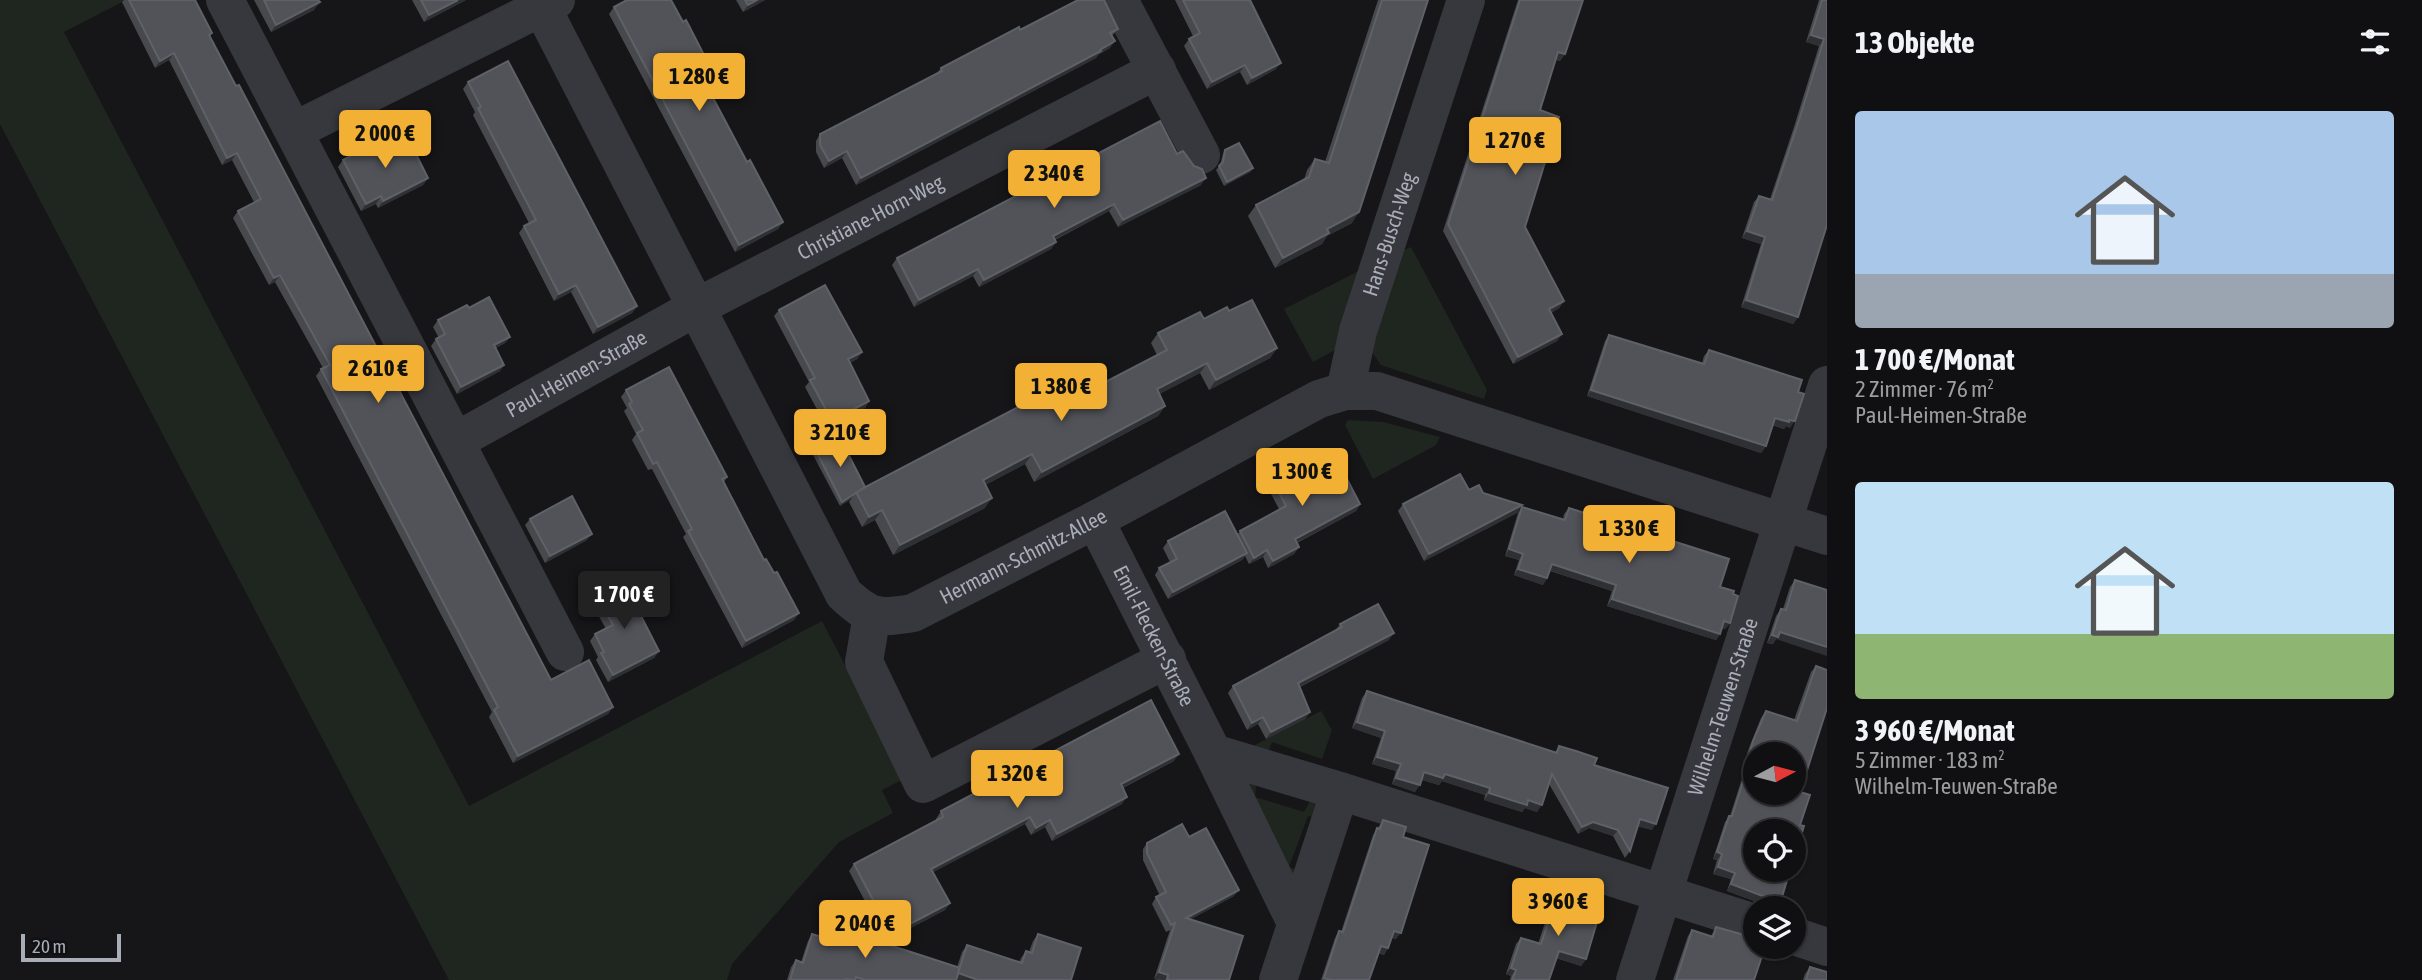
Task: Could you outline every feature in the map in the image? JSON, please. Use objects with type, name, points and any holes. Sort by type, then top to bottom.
[{"type":"street","points":[[225,0],[565,652]]},
{"type":"street","points":[[1119,0],[1201,155]]},
{"type":"street","name":"Hans-Busch-Weg","points":[[1345,391],[1358,331],[1466,0]]},
{"type":"street","points":[[294,131],[545,2],[696,307],[844,594],[862,611],[872,614],[864,662],[922,784],[1167,659]]},
{"type":"street","name":"Christiane-Horn-Weg","points":[[696,307],[1157,71]]},
{"type":"street","name":"Paul-Heimen-Straße","points":[[456,442],[696,307]]},
{"type":"street","name":"Wilhelm-Teuwen-Straße","points":[[1635,980],[1827,384]]},
{"type":"street","name":"Hermann-Schmitz-Allee","points":[[872,614],[887,617],[912,613],[1095,520],[1319,400],[1345,391],[1377,391],[1827,536]]},
{"type":"street","name":"Emil-Flecken-Straße","points":[[1095,520],[1167,659],[1296,923]]},
{"type":"street","points":[[1213,753],[1743,919]]},
{"type":"street","points":[[1278,980],[1340,791]]},
{"type":"street","points":[[1806,940],[1827,947]]},
{"type":"shaded area","points":[[0,0],[126,0],[64,32],[469,806],[822,621],[904,779],[882,790],[893,813],[839,842],[732,964],[727,980],[449,980],[0,124]]},
{"type":"shaded area","points":[[1411,247],[1487,390],[1484,399],[1381,365],[1367,345],[1396,253]]},
{"type":"shaded area","points":[[1363,269],[1337,349],[1313,362],[1284,309]]},
{"type":"shaded area","points":[[1348,420],[1383,422],[1440,437],[1436,445],[1373,479],[1345,425]]},
{"type":"shaded area","points":[[1321,711],[1332,730],[1322,759],[1272,742],[1267,755],[1247,749]]},
{"type":"shaded area","points":[[1241,779],[1256,784],[1255,797],[1304,812],[1310,801],[1325,806],[1321,819],[1308,816],[1289,867],[1303,872],[1298,888]]},
{"type":"building","points":[[129,0],[195,0],[212,33],[209,35],[236,86],[239,85],[551,680],[589,660],[613,707],[518,756],[494,710],[498,707],[321,369],[330,365],[280,275],[274,278],[238,211],[261,199],[237,153],[227,158],[174,53],[160,61]]},
{"type":"building","points":[[264,0],[318,0],[320,2],[276,25]]},
{"type":"building","points":[[421,0],[458,0],[429,15]]},
{"type":"building","points":[[627,0],[671,0],[683,22],[686,20],[721,88],[711,94],[783,222],[739,245],[614,7]]},
{"type":"building","points":[[1078,0],[1104,0],[1118,29],[1110,33],[1115,41],[1101,51],[861,178],[847,151],[829,161],[820,145],[820,134],[942,71],[941,68],[1019,27],[1020,30]]},
{"type":"building","points":[[1183,0],[1250,0],[1281,63],[1252,78],[1245,65],[1212,82],[1189,39],[1200,33]]},
{"type":"building","points":[[1382,0],[1428,0],[1359,212],[1327,229],[1329,233],[1283,258],[1256,205],[1309,177],[1315,159],[1329,163]]},
{"type":"building","points":[[1520,0],[1583,0],[1565,54],[1558,52],[1540,110],[1559,117],[1525,227],[1564,301],[1549,309],[1562,334],[1518,357],[1448,224]]},
{"type":"building","points":[[1822,0],[1827,0],[1827,225],[1798,317],[1746,300],[1765,237],[1747,231],[1759,196],[1772,200],[1799,120],[1824,39],[1811,35]]},
{"type":"building","points":[[508,61],[637,306],[598,327],[576,285],[559,294],[524,226],[536,220],[478,108],[481,107],[468,82]]},
{"type":"building","points":[[1160,121],[1177,154],[1183,151],[1194,166],[1202,169],[1206,178],[1123,220],[1114,204],[1053,236],[1056,242],[984,280],[978,269],[919,300],[897,258]]},
{"type":"building","points":[[389,136],[398,153],[412,146],[428,178],[383,201],[381,196],[366,204],[343,160]]},
{"type":"building","points":[[1239,143],[1253,168],[1227,182],[1219,166],[1223,162],[1225,150]]},
{"type":"building","points":[[825,285],[862,352],[848,359],[869,401],[832,421],[810,380],[815,378],[779,310]]},
{"type":"building","points":[[489,297],[510,337],[494,345],[504,365],[461,387],[436,339],[445,334],[438,320]]},
{"type":"building","points":[[1252,300],[1277,348],[1216,380],[1207,363],[1157,389],[1165,406],[1042,472],[1032,454],[983,480],[992,498],[900,545],[882,510],[869,517],[856,492],[1066,382],[1067,385],[1087,375],[1094,388],[1167,350],[1158,333],[1200,312],[1204,319],[1227,307],[1229,311]]},
{"type":"building","points":[[1609,335],[1704,364],[1709,350],[1802,380],[1798,392],[1804,394],[1795,421],[1775,418],[1766,446],[1591,390]]},
{"type":"building","points":[[669,367],[727,477],[722,479],[764,560],[766,559],[774,573],[777,572],[799,613],[746,641],[688,531],[692,529],[657,462],[653,464],[637,433],[643,430],[629,404],[632,402],[626,390]]},
{"type":"building","points":[[839,436],[865,487],[842,502],[815,449]]},
{"type":"building","points":[[1334,454],[1360,504],[1295,539],[1299,547],[1273,561],[1267,550],[1254,558],[1240,531],[1286,506],[1275,485]]},
{"type":"building","points":[[1460,474],[1469,490],[1479,485],[1483,493],[1522,505],[1429,554],[1403,504]]},
{"type":"building","points":[[572,496],[592,534],[550,556],[530,519]]},
{"type":"building","points":[[1522,507],[1565,520],[1569,508],[1729,559],[1720,587],[1734,591],[1733,594],[1738,596],[1730,623],[1724,621],[1720,634],[1612,599],[1616,585],[1552,564],[1547,578],[1518,569],[1523,554],[1509,549]]},
{"type":"building","points":[[1225,511],[1247,553],[1173,592],[1159,568],[1177,559],[1168,541]]},
{"type":"building","points":[[1795,580],[1827,590],[1827,647],[1780,632],[1778,637],[1772,635],[1781,609],[1786,610]]},
{"type":"building","points":[[623,581],[659,651],[613,675],[601,653],[604,652],[595,634],[613,625],[596,595]]},
{"type":"building","points":[[1378,604],[1394,633],[1298,683],[1310,712],[1271,732],[1263,717],[1252,723],[1233,686],[1342,627],[1340,624]]},
{"type":"building","points":[[1816,666],[1827,670],[1827,708],[1806,773],[1806,742],[1753,742],[1766,711],[1797,721]]},
{"type":"building","points":[[1367,691],[1557,753],[1559,746],[1576,751],[1597,758],[1594,765],[1668,788],[1656,824],[1640,819],[1630,851],[1618,830],[1593,822],[1582,827],[1552,774],[1542,805],[1528,800],[1527,805],[1489,793],[1490,788],[1445,774],[1443,778],[1424,772],[1420,785],[1396,778],[1401,764],[1377,757],[1385,731],[1357,722]]},
{"type":"building","points":[[1151,700],[1179,754],[1121,784],[1127,797],[1057,834],[1050,820],[1036,828],[1030,817],[931,869],[950,903],[891,934],[854,864],[943,817],[941,811]]},
{"type":"building","points":[[1743,782],[1743,805],[1806,805],[1806,794],[1810,795],[1802,819],[1743,819],[1743,882],[1786,882],[1782,896],[1762,896],[1731,884],[1735,873],[1718,867],[1722,854],[1717,852],[1729,816],[1732,816]]},
{"type":"building","points":[[1383,820],[1406,827],[1403,837],[1429,845],[1401,933],[1394,931],[1388,948],[1381,946],[1369,980],[1324,978],[1339,931],[1343,932],[1377,828],[1380,829]]},
{"type":"building","points":[[1182,824],[1189,837],[1206,828],[1239,890],[1186,918],[1243,936],[1229,980],[1167,980],[1168,975],[1159,972],[1175,923],[1171,925],[1156,897],[1166,892],[1147,853],[1147,843]]},
{"type":"building","points":[[1558,891],[1602,905],[1586,959],[1559,951],[1549,980],[1512,980],[1516,970],[1511,968],[1521,938],[1541,944]]},
{"type":"building","points":[[828,921],[882,939],[877,941],[960,968],[956,980],[865,980],[856,977],[855,980],[790,980],[796,960],[803,963],[812,934],[822,937]]},
{"type":"building","points":[[1716,927],[1743,935],[1743,959],[1761,959],[1754,980],[1676,980],[1692,930],[1713,937]]},
{"type":"building","points":[[1038,934],[1081,948],[1071,980],[978,980],[958,973],[967,945],[1022,963],[1026,951],[1032,953]]},
{"type":"building","points":[[1810,967],[1827,972],[1827,980],[1806,980]]}]
